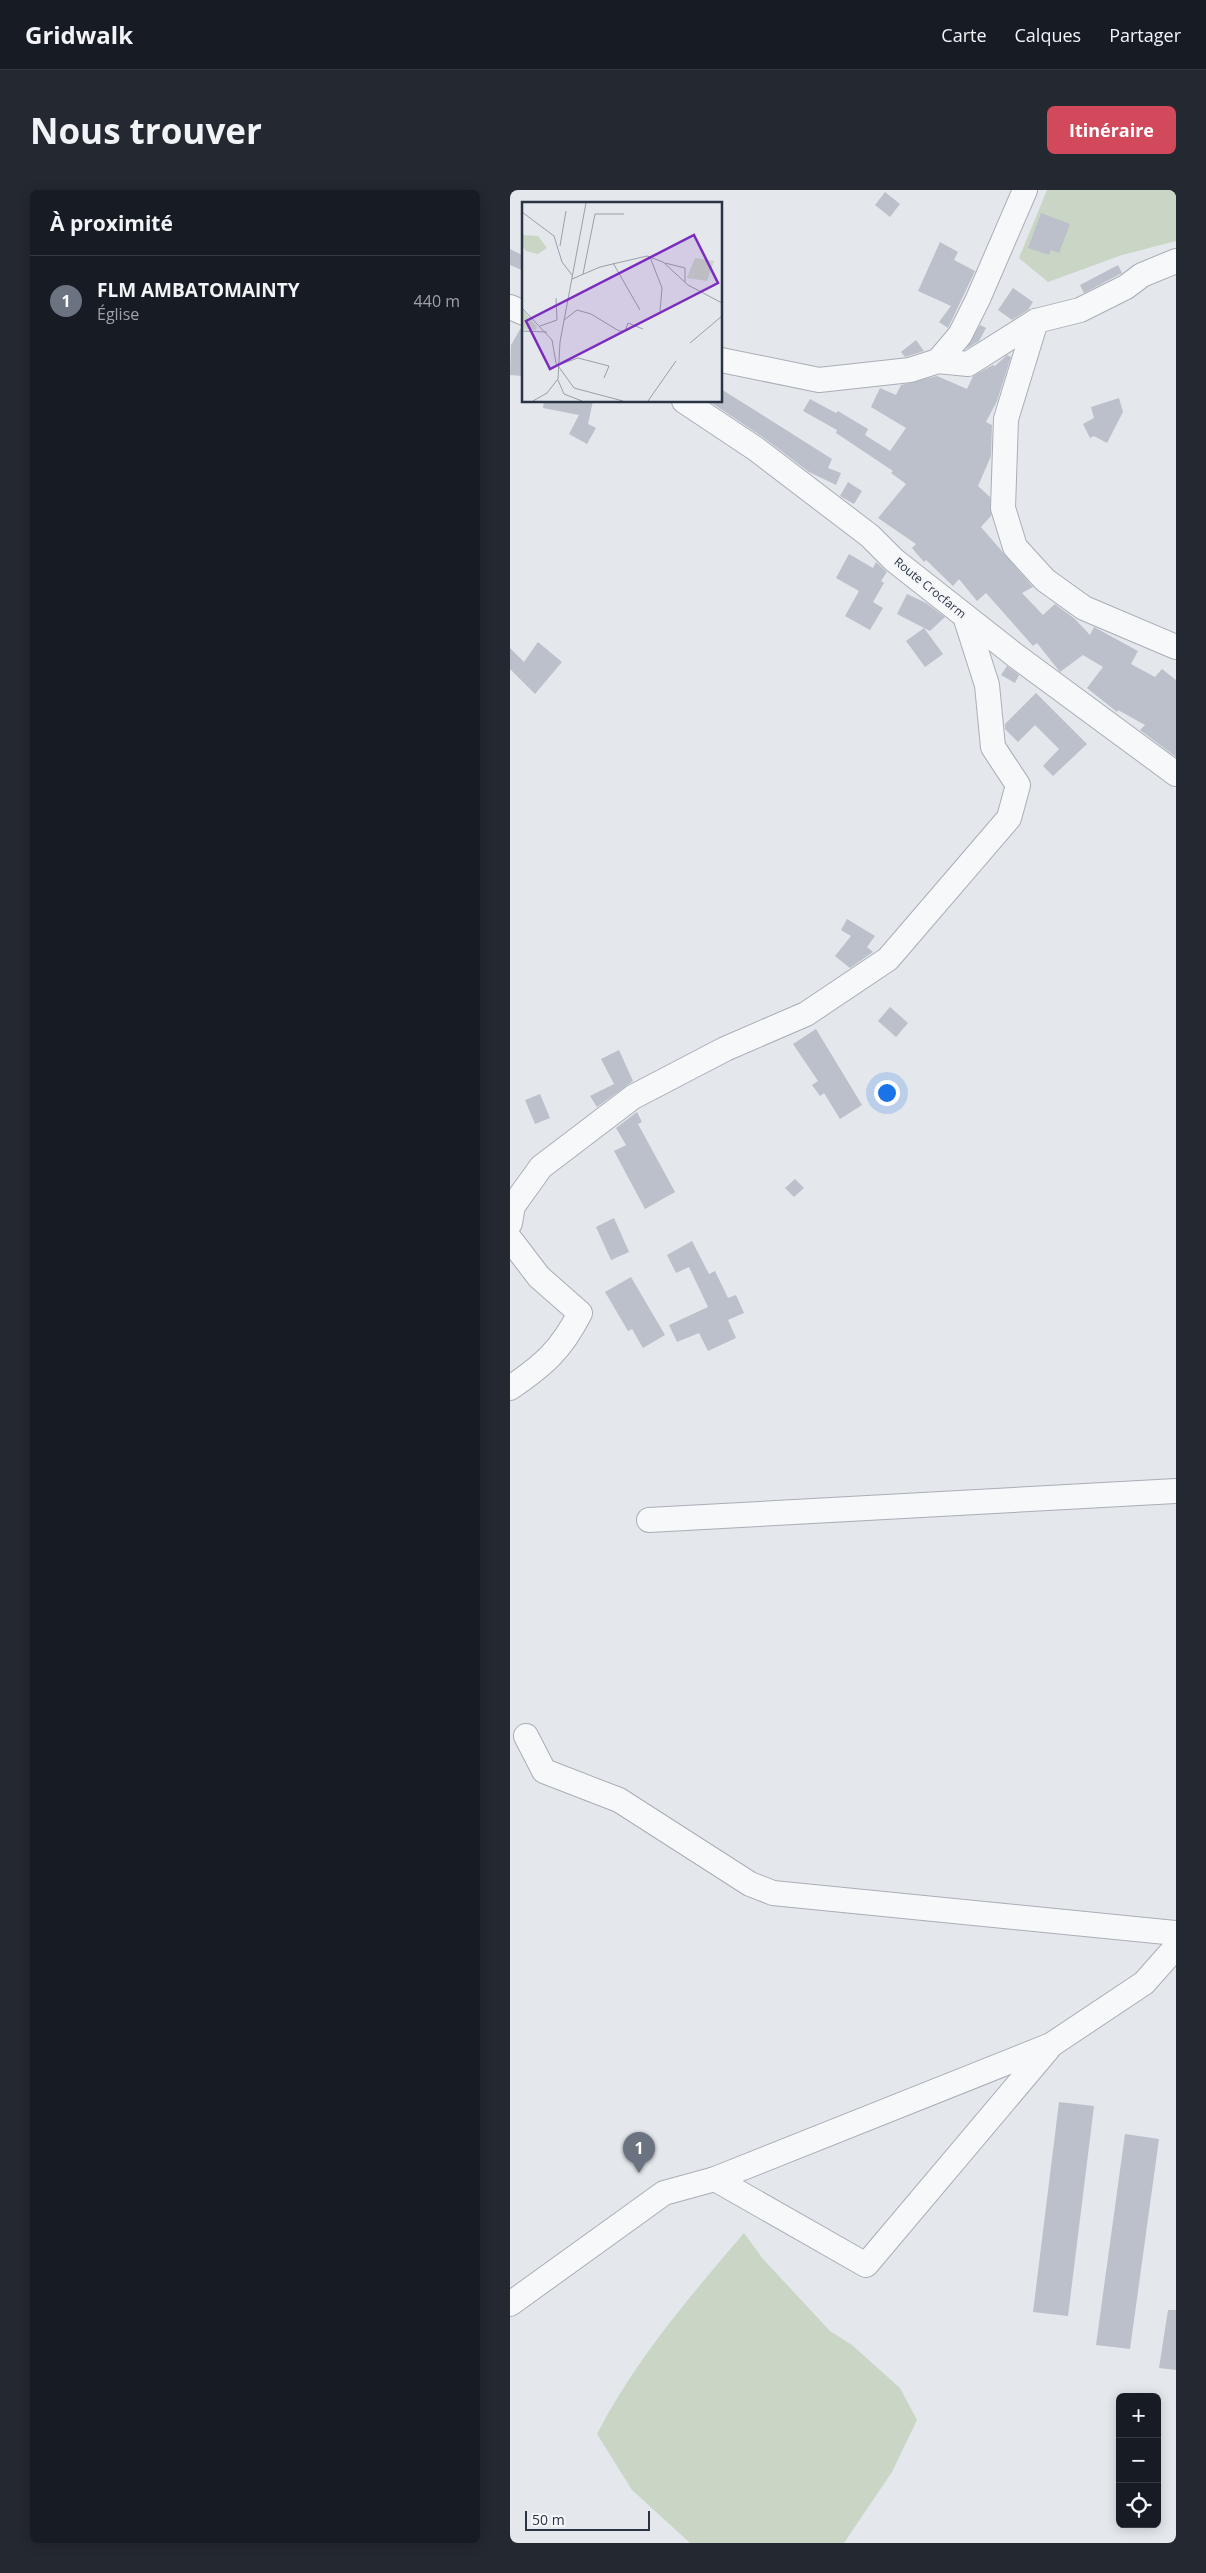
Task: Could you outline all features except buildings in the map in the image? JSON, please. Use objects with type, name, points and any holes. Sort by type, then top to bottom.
[{"type":"street","points":[[938,361],[960,335],[978,299],[1025,190]]},
{"type":"street","points":[[722,360],[819,380],[910,370],[938,361],[968,364],[1036,321],[1080,310],[1126,287],[1142,275],[1176,261]]},
{"type":"street","points":[[510,307],[522,312]]},
{"type":"street","points":[[1036,321],[1006,419],[1003,508],[1015,547],[1045,580],[1084,608],[1176,647]]},
{"type":"street","name":"Route Crocfarm","points":[[686,402],[756,449],[870,536],[894,560],[965,616],[1176,774]]},
{"type":"street","points":[[510,1223],[513,1206],[541,1168],[633,1097],[725,1049],[806,1014],[888,959],[1008,818],[1018,785],[993,747],[987,685],[965,616]]},
{"type":"street","points":[[510,1239],[539,1277],[580,1312],[571,1330],[545,1364],[510,1388]]},
{"type":"street","points":[[649,1520],[1176,1491]]},
{"type":"street","points":[[526,1736],[544,1771],[619,1800],[750,1884],[773,1893],[1176,1933]]},
{"type":"street","points":[[510,2304],[664,2193],[716,2178],[1051,2045],[1144,1983],[1176,1947]]},
{"type":"street","points":[[716,2178],[866,2265],[1051,2045]]},
{"type":"green space","points":[[1047,190],[1176,190],[1176,241],[1122,255],[1048,282],[1019,258]]},
{"type":"green space","points":[[744,2233],[763,2259],[830,2331],[852,2345],[900,2388],[917,2420],[892,2472],[844,2543],[690,2543],[632,2490],[597,2434],[646,2354],[684,2304]]},
{"type":"place","name":"FLM AMBATOMAINTY","points":[[639,2173]]}]
